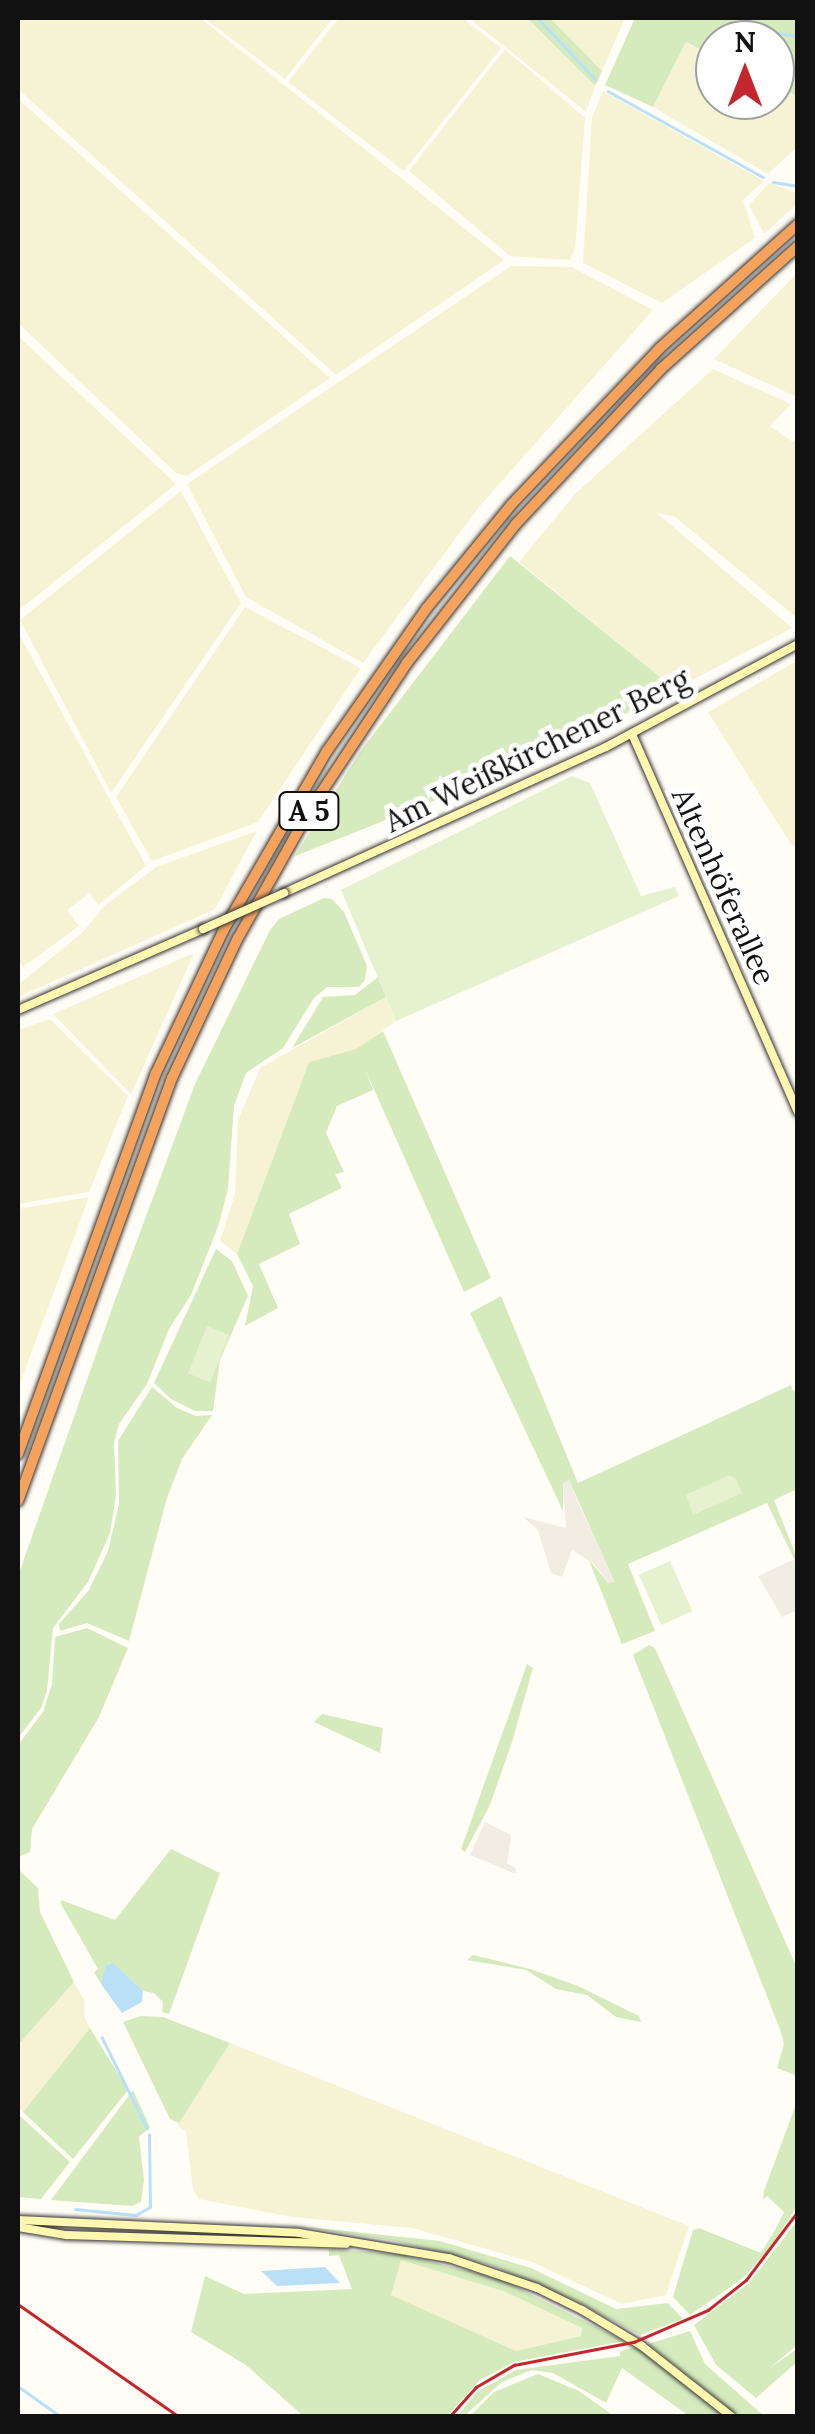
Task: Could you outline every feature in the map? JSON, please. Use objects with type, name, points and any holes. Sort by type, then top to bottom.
[{"type":"highway","name":"A 5","points":[[18,1454],[162,1060],[232,915],[327,751],[426,609],[533,480],[660,348],[798,224]]},
{"type":"highway","name":"A 5","points":[[18,1501],[172,1078],[238,938],[310,808],[406,663],[516,524],[661,369],[798,246]]},
{"type":"main road","name":"Am Weißkirchener Berg","points":[[18,1010],[632,734],[798,644]]},
{"type":"main road","name":"Altenhöferallee","points":[[632,734],[798,1112]]},
{"type":"main road","points":[[18,2223],[299,2233],[450,2258],[552,2295],[632,2339],[731,2416]]},
{"type":"shaded area","points":[[18,18],[200,18],[504,260],[336,375],[18,89]]},
{"type":"shaded area","points":[[204,18],[333,18],[285,79]]},
{"type":"shaded area","points":[[339,18],[462,18],[501,48],[404,171],[288,82]]},
{"type":"shaded area","points":[[469,18],[527,18],[595,86],[586,112]]},
{"type":"shaded area","points":[[550,18],[625,18],[602,71]]},
{"type":"shaded area","points":[[686,42],[695,46],[695,120],[795,120],[795,95],[797,147],[768,174],[653,107]]},
{"type":"shaded area","points":[[505,49],[585,118],[575,249],[570,260],[510,256],[409,171]]},
{"type":"shaded area","points":[[603,91],[764,181],[743,200],[755,238],[662,303],[583,263],[592,117]]},
{"type":"shaded area","points":[[18,99],[330,378],[187,476],[176,473],[18,323]]},
{"type":"shaded area","points":[[769,183],[797,193],[797,204],[764,234],[749,205]]},
{"type":"shaded area","points":[[511,266],[572,267],[653,310],[479,507],[363,663],[246,597],[187,484]]},
{"type":"shaded area","points":[[797,273],[797,397],[714,359]]},
{"type":"shaded area","points":[[18,336],[176,484],[18,611]]},
{"type":"shaded area","points":[[713,369],[791,404],[770,426],[793,442],[797,437],[797,618],[675,517],[657,513],[792,628],[675,689],[519,562],[575,494]]},
{"type":"shaded area","points":[[181,491],[241,603],[111,793],[20,620]]},
{"type":"shaded area","points":[[245,607],[361,668],[258,822],[152,861],[116,797]]},
{"type":"shaded area","points":[[18,632],[146,866],[98,905],[90,893],[67,910],[79,926],[23,967],[18,959]]},
{"type":"shaded area","points":[[797,661],[798,844],[792,846],[708,712]]},
{"type":"shaded area","points":[[257,831],[215,909],[18,997],[18,985],[82,933],[105,905],[156,867]]},
{"type":"shaded area","points":[[194,953],[131,1094],[53,1014]]},
{"type":"shaded area","points":[[386,997],[396,1021],[356,1049],[309,1062],[237,1254],[220,1241],[235,1194],[238,1120],[260,1068]]},
{"type":"shaded area","points":[[50,1019],[128,1096],[89,1192],[18,1204],[18,1030]]},
{"type":"shaded area","points":[[89,1197],[18,1389],[18,1209]]},
{"type":"shaded area","points":[[569,1479],[615,1582],[608,1583],[594,1564],[572,1550],[562,1577],[551,1573],[538,1530],[523,1517],[566,1528],[563,1484]]},
{"type":"shaded area","points":[[797,1558],[797,1610],[782,1617],[758,1576]]},
{"type":"shaded area","points":[[485,1822],[511,1835],[507,1864],[516,1868],[516,1874],[470,1855]]},
{"type":"shaded area","points":[[74,1982],[85,2002],[84,2016],[90,2028],[23,2112],[18,2106],[18,2045]]},
{"type":"shaded area","points":[[230,2043],[689,2226],[666,2295],[622,2304],[532,2262],[412,2228],[292,2217],[199,2199],[193,2190],[186,2131],[177,2126]]},
{"type":"shaded area","points":[[401,2259],[503,2291],[582,2328],[581,2336],[516,2351],[390,2295]]},
{"type":"green space","points":[[527,18],[550,18],[602,71],[595,86]]},
{"type":"green space","points":[[635,18],[797,18],[797,96],[795,20],[695,20],[695,46],[686,42],[653,107],[605,85]]},
{"type":"green space","points":[[510,556],[675,689],[520,767],[295,856],[360,752]]},
{"type":"green space","points":[[572,776],[590,783],[641,896],[675,887],[679,896],[396,1021],[341,890]]},
{"type":"green space","points":[[324,898],[332,899],[344,912],[367,966],[365,980],[359,987],[327,987],[314,998],[283,1048],[246,1073],[234,1106],[228,1188],[219,1224],[191,1295],[169,1329],[147,1384],[119,1424],[114,1443],[116,1495],[110,1533],[88,1582],[53,1628],[47,1691],[41,1708],[18,1738],[18,1576],[115,1300],[195,1084],[270,930],[279,919]]},
{"type":"green space","points":[[378,977],[386,997],[292,1048],[323,997],[355,995]]},
{"type":"green space","points":[[383,1031],[491,1278],[464,1292],[365,1069],[373,1090],[337,1106],[326,1133],[344,1172],[335,1174],[342,1188],[289,1214],[300,1244],[259,1264],[278,1308],[245,1326],[253,1286],[237,1254],[309,1062],[356,1049]]},
{"type":"green space","points":[[216,1249],[232,1261],[248,1296],[220,1360],[213,1411],[195,1411],[171,1399],[154,1383]]},
{"type":"green space","points":[[501,1296],[578,1483],[791,1385],[793,1391],[797,1389],[797,1489],[774,1500],[797,1558],[794,1559],[767,1503],[628,1564],[655,1631],[622,1644],[589,1560],[608,1583],[610,1572],[569,1480],[563,1484],[563,1511],[470,1313]]},
{"type":"green space","points":[[207,1326],[229,1335],[210,1382],[188,1373]]},
{"type":"green space","points":[[152,1387],[177,1408],[196,1416],[212,1415],[182,1459],[167,1498],[129,1641],[87,1623],[60,1631],[59,1624],[89,1590],[108,1551],[119,1504],[118,1441]]},
{"type":"green space","points":[[729,1475],[735,1478],[742,1493],[693,1515],[686,1495]]},
{"type":"green space","points":[[670,1561],[692,1611],[661,1625],[639,1575]]},
{"type":"green space","points":[[87,1628],[128,1648],[99,1717],[32,1829],[30,1852],[18,1857],[18,1745],[43,1712],[52,1684],[55,1637]]},
{"type":"green space","points":[[649,1645],[655,1648],[797,1968],[797,2076],[777,2068],[784,2044],[781,2032],[633,1655]]},
{"type":"green space","points":[[527,1664],[533,1668],[512,1742],[490,1805],[465,1852],[461,1849]]},
{"type":"green space","points":[[322,1714],[383,1728],[380,1753],[314,1722]]},
{"type":"green space","points":[[171,1849],[220,1873],[169,2014],[162,2012],[163,2002],[154,1993],[143,1991],[109,1963],[101,1984],[94,1972],[98,1969],[61,1900],[115,1920]]},
{"type":"green space","points":[[18,1869],[38,1888],[40,1912],[74,1982],[18,2045]]},
{"type":"green space","points":[[473,1955],[530,1969],[578,1986],[639,2016],[641,2022],[616,2017],[587,1995],[556,1989],[526,1970],[467,1960]]},
{"type":"green space","points":[[141,2016],[163,2017],[230,2043],[179,2123],[170,2119],[123,2022]]},
{"type":"green space","points":[[90,2028],[128,2090],[73,2159],[23,2112]]},
{"type":"green space","points":[[133,2090],[150,2127],[139,2137],[144,2180],[141,2202],[132,2206],[51,2200]]},
{"type":"green space","points":[[797,2101],[797,2206],[770,2248],[743,2278],[690,2315],[673,2297],[693,2230],[699,2228],[761,2253],[784,2212],[767,2196],[763,2200],[764,2191]]},
{"type":"green space","points":[[18,2114],[70,2162],[41,2199],[18,2197]]},
{"type":"green space","points":[[797,2221],[797,2345],[770,2368],[797,2349],[797,2362],[756,2398],[716,2365],[694,2325],[749,2283]]},
{"type":"green space","points":[[279,2224],[440,2241],[531,2268],[616,2309],[668,2303],[683,2319],[640,2335],[578,2302],[491,2265],[390,2240]]},
{"type":"green space","points":[[329,2249],[398,2254],[498,2278],[624,2341],[514,2362],[480,2380],[447,2416],[303,2416],[246,2365],[191,2332],[205,2276],[244,2294],[352,2289],[339,2255],[329,2256]],"holes":[[[401,2260],[503,2291],[582,2328],[581,2336],[516,2351],[391,2295]]]},
{"type":"green space","points":[[690,2331],[705,2364],[764,2416],[738,2416],[648,2344]]},
{"type":"green space","points":[[637,2347],[725,2416],[689,2416],[622,2368],[606,2403],[553,2373],[532,2370],[502,2382],[464,2416],[457,2416],[478,2391],[516,2370],[620,2356],[620,2351]]},
{"type":"green space","points":[[538,2374],[579,2391],[614,2416],[470,2416],[494,2392]]},
{"type":"water","points":[[113,1963],[143,1991],[142,2002],[122,2013],[101,1984],[106,1965]]},
{"type":"water","points":[[325,2267],[340,2283],[277,2286],[261,2271]]},
{"type":"waterway","points":[[538,18],[596,80]]},
{"type":"waterway","points":[[744,18],[776,33],[798,36]]},
{"type":"waterway","points":[[608,91],[763,177]]},
{"type":"waterway","points":[[773,182],[798,186]]},
{"type":"waterway","points":[[102,2037],[147,2128]]},
{"type":"waterway","points":[[75,2209],[136,2215],[150,2207],[149,2135]]},
{"type":"waterway","points":[[18,2386],[60,2416]]},
{"type":"tram line","points":[[450,2416],[476,2387],[514,2365],[634,2342],[708,2310],[746,2280],[798,2211]]},
{"type":"tram line","points":[[18,2304],[178,2416]]}]
